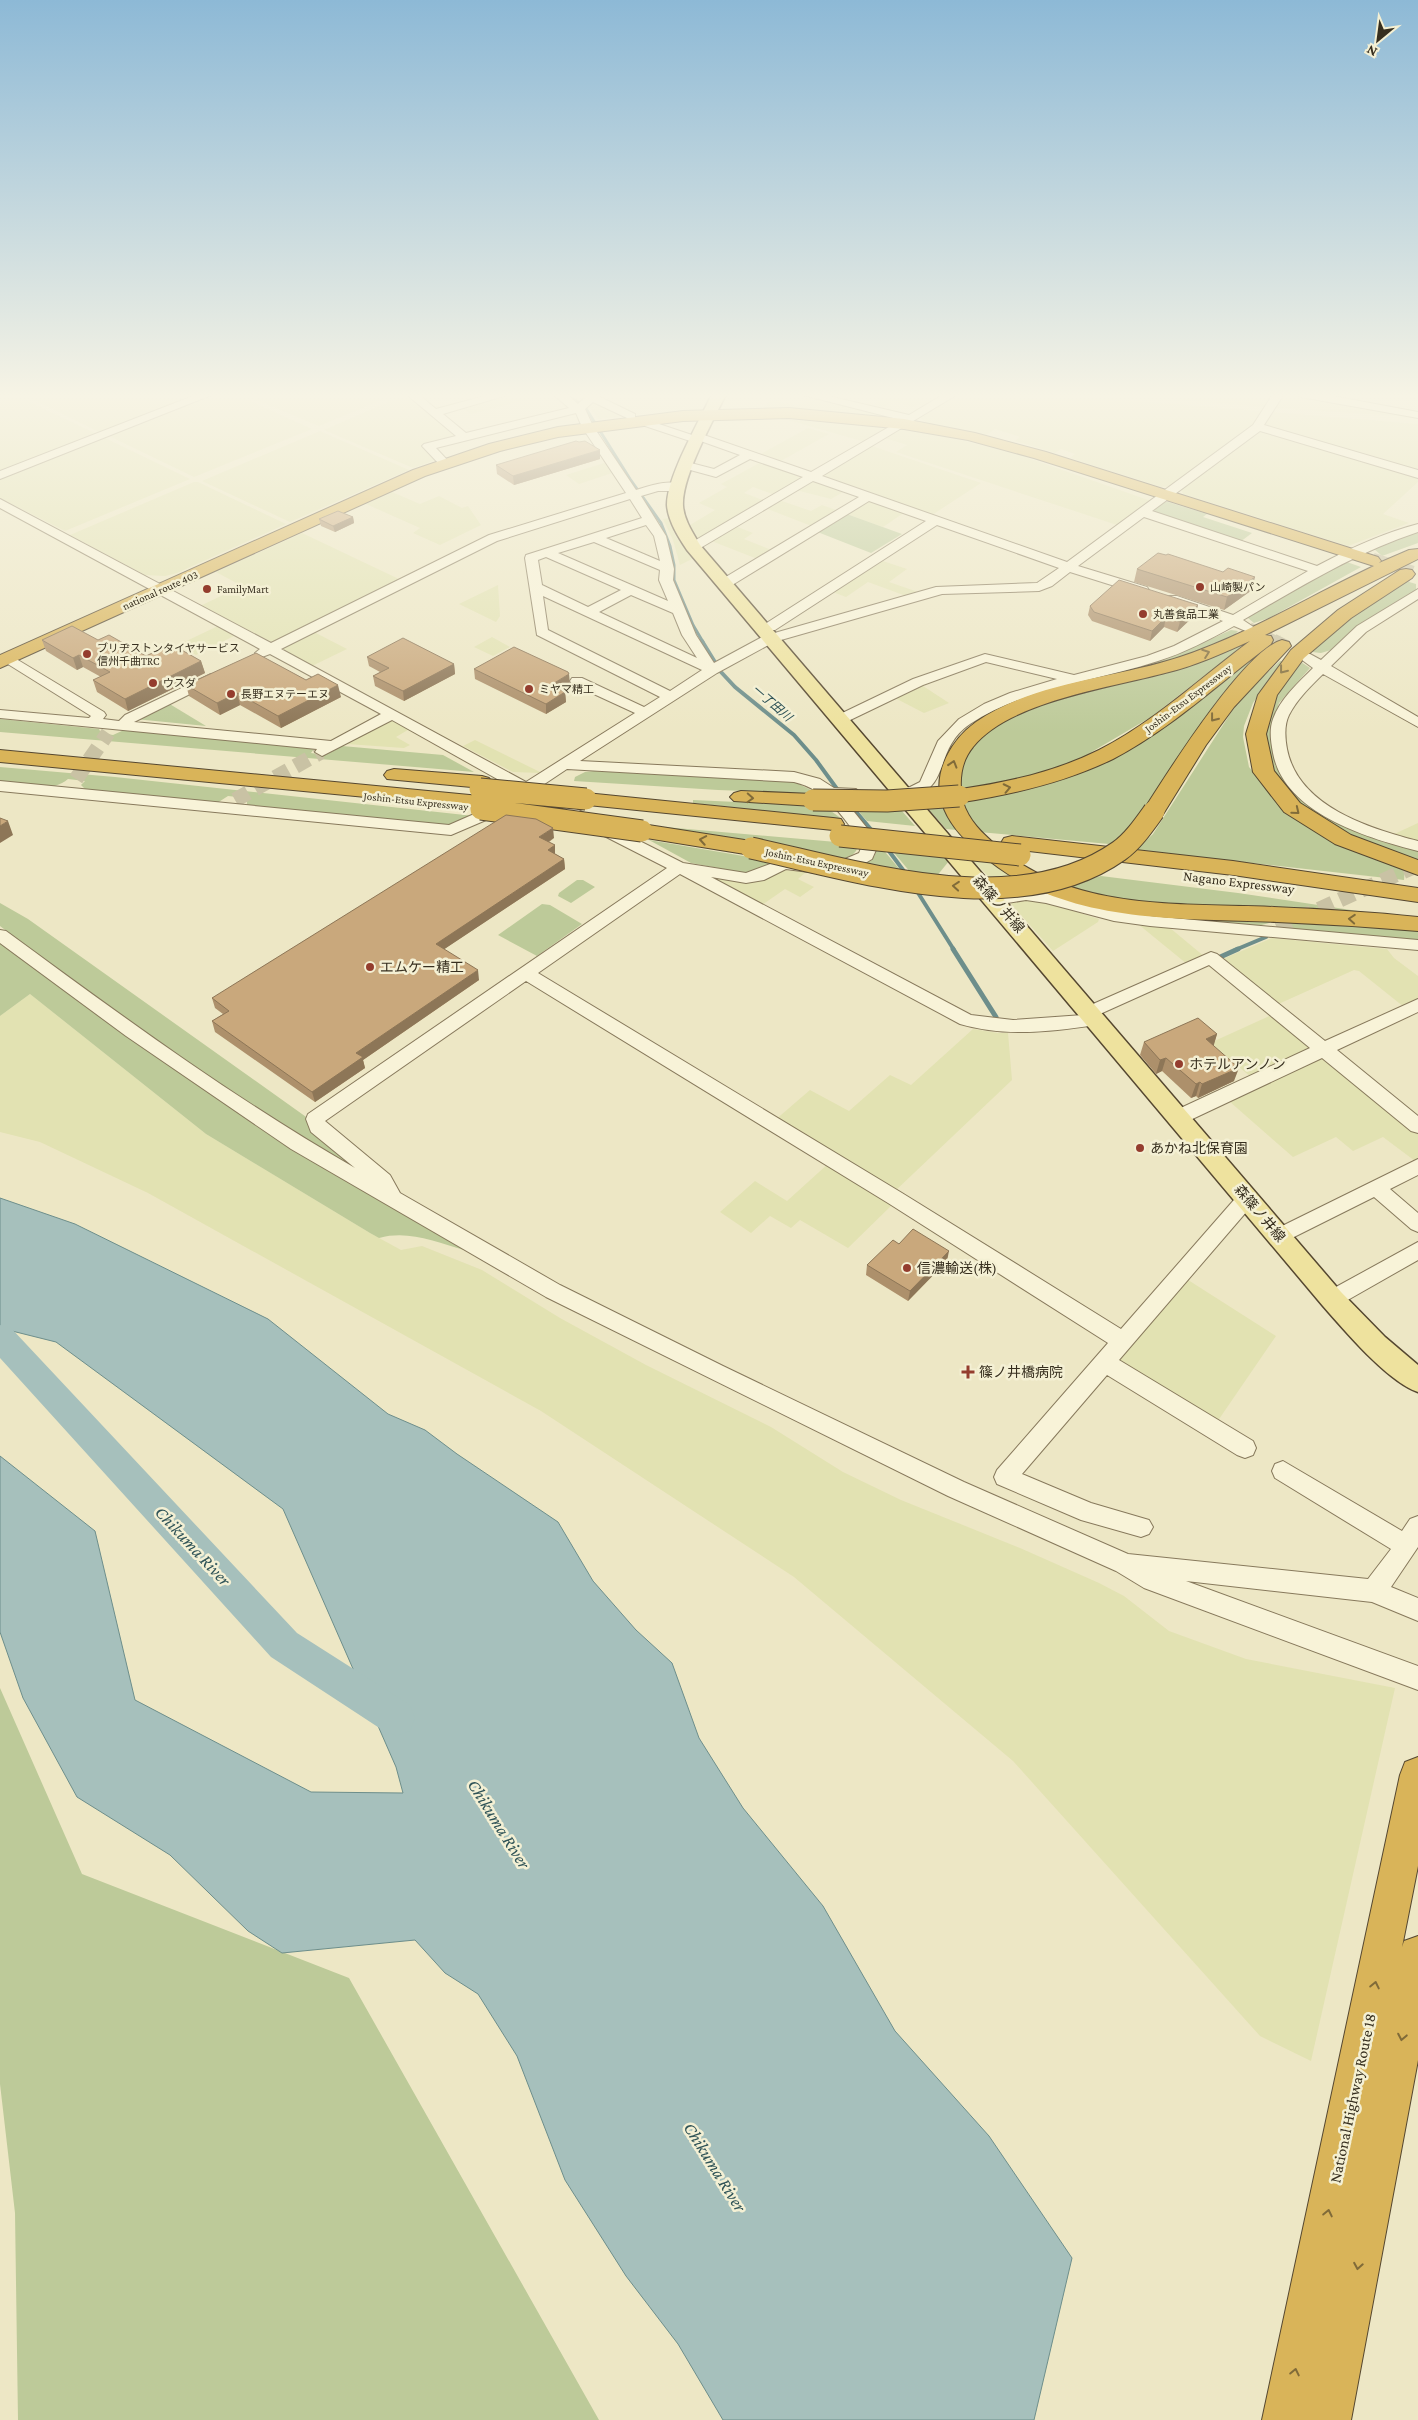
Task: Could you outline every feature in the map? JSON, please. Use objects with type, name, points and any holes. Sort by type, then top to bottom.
[{"type":"highway","name":"national route 403","points":[[4,660],[343,507]]},
{"type":"highway","name":"national route 403","points":[[1204,507],[1372,561]]},
{"type":"highway","name":"Joshin-Etsu Expressway","points":[[481,795],[831,795],[887,801],[959,796],[994,791],[1050,778],[1101,757],[1126,744],[1174,710],[1279,629],[1334,595],[1417,560]]},
{"type":"highway","name":"Joshin-Etsu Expressway","points":[[0,743],[102,747],[481,795],[641,824],[914,882],[970,887],[1011,887],[1064,877],[1105,860],[1129,842],[1154,811],[1210,723],[1240,686],[1274,652],[1335,607],[1417,560]]},
{"type":"highway","points":[[1417,560],[1304,646],[1267,692],[1255,723],[1254,737],[1260,768],[1268,782],[1298,813],[1341,839],[1392,860],[1418,868]]},
{"type":"highway","points":[[1417,560],[1367,575],[1215,650],[1152,671],[1040,700],[1003,714],[986,724],[964,744],[956,756],[949,781],[950,794],[960,820],[981,845],[996,858],[1028,878],[1070,894],[1115,906],[1151,910],[1314,916],[1418,924]]},
{"type":"highway","name":"Joshin-Etsu Expressway","points":[[0,756],[102,747]]},
{"type":"highway","name":"Joshin-Etsu Expressway","points":[[583,794],[836,830],[1063,854]]},
{"type":"highway","name":"Joshin-Etsu Expressway","points":[[641,824],[836,830]]},
{"type":"highway","points":[[1016,849],[1418,913]]},
{"type":"highway","name":"Nagano Expressway","points":[[1063,854],[1233,868],[1418,895]]},
{"type":"highway","name":"Nagano Expressway","points":[[1063,854],[1253,884],[1418,907]]},
{"type":"highway","points":[[1233,868],[1418,887]]},
{"type":"highway","name":"National Highway Route 18","points":[[1285,2420],[1418,1775]]},
{"type":"highway","points":[[1328,2420],[1418,1955]]},
{"type":"main road","name":"森篠ノ井線","points":[[675,507],[683,531],[693,547],[724,584],[770,633],[839,720],[995,900],[1332,1299],[1375,1345],[1418,1381]]},
{"type":"street","points":[[7,507],[508,777],[527,790],[679,867],[966,1020],[986,1026],[1012,1026],[1092,1016],[1211,958],[1418,1126]]},
{"type":"street","points":[[253,657],[493,538],[593,507]]},
{"type":"street","points":[[645,507],[660,536],[668,569],[666,580],[679,612],[689,635],[715,669]]},
{"type":"street","points":[[693,547],[761,507]]},
{"type":"street","points":[[724,584],[851,507]]},
{"type":"street","points":[[900,507],[1068,567],[1232,620],[1248,628]]},
{"type":"street","points":[[770,633],[801,630],[942,590],[1039,586],[1068,567],[1147,507]]},
{"type":"street","points":[[1142,512],[1318,570]]},
{"type":"street","points":[[651,519],[531,558],[542,632],[670,697]]},
{"type":"street","points":[[0,786],[451,830],[487,814],[527,790],[770,633],[786,617],[936,520]]},
{"type":"street","points":[[831,795],[902,792],[925,787],[940,749],[963,723],[988,708],[1010,698],[1073,678],[1176,650],[1220,629],[1232,620],[1318,570],[1377,542],[1418,528]]},
{"type":"street","points":[[593,537],[668,569]]},
{"type":"street","points":[[547,553],[679,612]]},
{"type":"street","points":[[535,588],[715,669]]},
{"type":"street","points":[[588,612],[629,591]]},
{"type":"street","points":[[1418,593],[1354,635],[1302,686],[1282,714],[1278,733],[1282,764],[1304,794],[1334,816],[1391,840],[1418,846]]},
{"type":"street","points":[[786,617],[801,630]]},
{"type":"street","points":[[1305,656],[1418,723]]},
{"type":"street","points":[[839,720],[918,682],[985,658],[1073,678]]},
{"type":"street","points":[[4,660],[99,715],[93,723]]},
{"type":"street","points":[[66,792],[102,747],[130,718],[227,670]]},
{"type":"street","points":[[577,681],[646,713]]},
{"type":"street","points":[[0,714],[93,723]]},
{"type":"street","points":[[102,747],[327,749],[392,714]]},
{"type":"street","points":[[93,723],[102,747]]},
{"type":"street","points":[[395,1201],[383,1180],[318,1127],[314,1119],[679,867],[746,878],[758,876],[784,864],[832,870],[856,862],[866,856],[871,843],[831,795],[815,782],[794,777],[567,764]]},
{"type":"street","points":[[218,807],[235,800]]},
{"type":"street","points":[[995,900],[1026,895],[1047,898],[1114,916],[1198,927],[1273,929],[1418,945]]},
{"type":"street","points":[[0,935],[164,1054],[298,1144],[554,1291],[715,1372],[956,1489],[1124,1563],[1153,1580],[1418,1678]]},
{"type":"street","points":[[526,974],[894,1198],[1123,1341]]},
{"type":"street","points":[[1179,1117],[1418,1005]]},
{"type":"street","points":[[1279,1236],[1418,1166]]},
{"type":"street","points":[[1376,1188],[1418,1224]]},
{"type":"street","points":[[1141,1527],[1093,1514],[1005,1476],[1248,1198]]},
{"type":"street","points":[[1332,1299],[1418,1250]]},
{"type":"street","points":[[1104,1362],[1245,1448]]},
{"type":"street","points":[[1283,1471],[1406,1546]]},
{"type":"street","points":[[1373,1591],[1406,1546],[1418,1526]]},
{"type":"street","points":[[1124,1563],[1373,1591],[1418,1610]]},
{"type":"green space","points":[[18,507],[123,507],[65,531]]},
{"type":"green space","points":[[136,507],[250,507],[286,524],[177,573],[165,576],[145,575],[70,535]]},
{"type":"green space","points":[[258,507],[324,507],[290,522]]},
{"type":"green space","points":[[373,507],[469,507],[481,525],[440,545],[413,533],[420,528]]},
{"type":"green space","points":[[708,507],[755,507],[697,540],[690,525],[715,510]]},
{"type":"green space","points":[[799,507],[811,511],[818,507],[827,507],[839,511],[814,527],[765,508]]},
{"type":"green space","points":[[855,507],[889,507],[905,512],[883,527],[844,513]]},
{"type":"green space","points":[[909,507],[944,507],[932,515]]},
{"type":"green space","points":[[1062,507],[1143,507],[1117,525]]},
{"type":"green space","points":[[1155,507],[1184,507],[1207,514],[1203,517],[1252,533],[1240,542],[1149,511]]},
{"type":"green space","points":[[1224,507],[1391,507],[1383,514],[1409,523],[1348,546]]},
{"type":"green space","points":[[844,513],[902,534],[871,553],[815,531]]},
{"type":"green space","points":[[669,518],[675,535],[692,559],[680,565],[673,540],[663,519]]},
{"type":"green space","points":[[735,526],[753,533],[744,539],[774,551],[760,560],[709,540]]},
{"type":"green space","points":[[1418,531],[1418,543],[1382,556],[1373,548]]},
{"type":"green space","points":[[302,533],[401,580],[274,643],[200,606],[242,586],[216,572]]},
{"type":"green space","points":[[880,560],[907,569],[889,582],[918,592],[906,596],[868,582],[846,597],[830,591]]},
{"type":"green space","points":[[1344,561],[1361,567],[1269,618],[1254,623],[1248,618],[1253,612]]},
{"type":"green space","points":[[1406,581],[1416,584],[1416,591],[1362,625],[1331,650],[1321,653],[1312,652],[1344,621]]},
{"type":"green space","points":[[498,585],[500,616],[496,622],[459,604]]},
{"type":"green space","points":[[218,626],[236,635],[196,655],[178,645]]},
{"type":"green space","points":[[1231,630],[1238,631],[1233,637],[1172,661],[1072,684],[1167,659]]},
{"type":"green space","points":[[314,632],[347,649],[312,666],[282,650],[283,647]]},
{"type":"green space","points":[[1281,635],[1247,675],[1137,819],[1121,836],[1109,844],[979,832],[958,802],[1011,793],[1066,778]]},
{"type":"green space","points":[[492,637],[510,647],[493,656],[474,647]]},
{"type":"green space","points":[[1253,638],[1151,717],[1078,760],[1036,774],[979,788],[955,790],[963,753],[1003,719],[1044,703],[1152,676]]},
{"type":"green space","points":[[1282,661],[1253,703],[1244,726],[1243,737],[1249,767],[1278,802],[1405,867],[1404,880],[1136,850],[1153,834],[1241,697]]},
{"type":"green space","points":[[1301,662],[1310,668],[1279,703],[1271,730],[1275,765],[1293,790],[1332,821],[1383,842],[1418,851],[1418,860],[1350,836],[1310,815],[1271,775],[1261,730],[1275,694]]},
{"type":"green space","points":[[920,684],[949,703],[924,713],[893,697]]},
{"type":"green space","points":[[168,703],[206,726],[135,719]]},
{"type":"green space","points":[[0,719],[99,729],[101,733],[113,735],[124,730],[314,749],[311,753],[326,755],[342,746],[443,755],[474,772],[0,732]]},
{"type":"green space","points":[[390,721],[397,721],[411,728],[396,737],[410,745],[404,748],[347,744]]},
{"type":"green space","points":[[475,740],[542,773],[513,772],[463,746]]},
{"type":"green space","points":[[0,767],[115,777],[474,816],[447,826],[247,806],[247,798],[228,796],[214,805],[86,790],[81,785],[85,781],[68,779],[61,784],[53,786],[26,787],[0,783]]},
{"type":"green space","points":[[585,772],[795,782],[819,794],[574,781],[575,777]]},
{"type":"green space","points":[[693,800],[824,806],[842,819],[693,803]]},
{"type":"green space","points":[[941,803],[957,830],[946,829],[924,804]]},
{"type":"green space","points":[[896,804],[915,826],[867,821],[854,806]]},
{"type":"green space","points":[[1418,823],[1418,843],[1390,836]]},
{"type":"green space","points":[[642,825],[859,844],[856,851],[847,861]]},
{"type":"green space","points":[[649,840],[773,861],[754,872],[740,872],[691,863]]},
{"type":"green space","points":[[878,846],[881,847],[901,871],[861,865],[874,857]]},
{"type":"green space","points":[[890,848],[942,853],[949,861],[936,877],[911,873]]},
{"type":"green space","points":[[969,857],[985,858],[1012,876],[990,878]]},
{"type":"green space","points":[[786,870],[806,872],[798,879],[814,887],[800,897],[785,889],[762,905],[713,879],[717,877],[758,880]]},
{"type":"green space","points":[[1101,876],[1238,893],[1391,916],[1152,905],[1084,893],[1063,886]]},
{"type":"green space","points":[[577,880],[583,880],[595,887],[571,903],[558,896],[559,893]]},
{"type":"green space","points":[[1015,899],[1042,901],[1099,919],[1098,922],[1053,951],[1011,904]]},
{"type":"green space","points":[[0,903],[28,919],[309,1119],[371,1178],[275,1120],[181,1058],[90,994],[0,926]]},
{"type":"green space","points":[[542,904],[550,905],[582,924],[537,956],[498,935]]},
{"type":"green space","points":[[1160,918],[1224,919],[1354,925],[1418,930],[1418,940],[1297,930],[1273,922],[1254,927]]},
{"type":"green space","points":[[1138,924],[1170,928],[1205,957],[1187,964]]},
{"type":"green space","points":[[1272,938],[1387,949],[1394,958],[1418,976],[1418,999],[1404,1007],[1359,971],[1354,970],[1274,1006],[1218,961]]},
{"type":"green space","points":[[0,942],[53,982],[298,1152],[464,1250],[411,1236],[401,1235],[379,1238],[370,1233],[206,1134],[30,994],[0,1016]]},
{"type":"green space","points":[[30,994],[206,1134],[401,1250],[422,1246],[482,1270],[560,1318],[646,1365],[771,1427],[843,1472],[901,1500],[1020,1548],[1099,1583],[1124,1596],[1169,1631],[1246,1659],[1395,1688],[1311,2061],[1260,2036],[1013,1761],[794,1577],[541,1411],[148,1193],[40,1142],[0,1132],[0,1016]]},
{"type":"green space","points":[[1276,1013],[1318,1048],[1251,1077],[1210,1043]]},
{"type":"green space","points":[[973,1029],[1008,1033],[1012,1080],[894,1192],[774,1121],[810,1090],[849,1111],[890,1075],[911,1085]]},
{"type":"green space","points":[[1327,1055],[1418,1130],[1418,1159],[1415,1161],[1383,1137],[1353,1151],[1336,1137],[1293,1157],[1229,1101]]},
{"type":"green space","points":[[829,1163],[893,1204],[848,1248],[800,1220],[791,1228],[770,1216],[751,1233],[720,1212],[755,1181],[787,1201]]},
{"type":"green space","points":[[1185,1278],[1276,1336],[1215,1425],[1112,1363]]},
{"type":"green space","points":[[0,1688],[82,1874],[349,1978],[599,2420],[18,2420],[15,2213],[0,2084]]},
{"type":"water","points":[[0,1198],[75,1224],[268,1319],[388,1414],[425,1430],[457,1454],[558,1522],[593,1581],[636,1630],[672,1663],[699,1738],[743,1808],[823,1906],[895,2031],[989,2136],[1072,2258],[1034,2420],[723,2420],[678,2344],[626,2276],[565,2180],[517,2056],[478,1994],[445,1973],[415,1940],[282,1953],[248,1931],[170,1855],[77,1797],[23,1698],[0,1632],[0,1456],[95,1531],[135,1700],[311,1792],[403,1793],[396,1767],[283,1509],[56,1342],[0,1328]]},
{"type":"building","points":[[338,511],[353,517],[333,526],[319,519]]},
{"type":"building","points":[[1158,553],[1168,554],[1223,572],[1228,568],[1255,577],[1227,597],[1137,569]]},
{"type":"building","name":"丸善食品工業","points":[[1119,580],[1198,605],[1180,622],[1166,617],[1152,631],[1094,612],[1090,606]]},
{"type":"building","points":[[72,626],[98,640],[109,635],[146,656],[171,644],[201,661],[125,699],[93,680],[110,672],[79,655],[73,658],[42,640]]},
{"type":"building","points":[[403,638],[454,664],[403,691],[373,676],[389,668],[367,657]]},
{"type":"building","name":"ミヤマ精工","points":[[514,647],[568,672],[569,674],[551,685],[565,692],[546,704],[474,669]]},
{"type":"building","points":[[256,653],[306,680],[318,674],[338,685],[278,716],[237,693],[217,703],[186,685]]},
{"type":"building","name":"エムケー精工","points":[[506,815],[536,819],[553,828],[539,837],[555,845],[548,850],[564,859],[436,944],[478,970],[356,1053],[363,1057],[312,1092],[212,1021],[229,1011],[212,998]]},
{"type":"building","points":[[0,818],[8,821],[0,826]]},
{"type":"building","points":[[1198,1018],[1217,1034],[1206,1039],[1239,1068],[1202,1084],[1200,1082],[1196,1084],[1166,1058],[1160,1060],[1144,1042]]},
{"type":"building","name":"信濃輸送(株)","points":[[913,1229],[949,1251],[910,1291],[867,1265],[893,1240],[899,1244]]},
{"type":"waterway","name":"一丁田川","points":[[650,507],[661,523],[670,546],[674,565],[674,580],[693,625],[703,642]]},
{"type":"waterway","name":"一丁田川","points":[[702,641],[721,672],[735,687],[794,735],[816,760],[840,793]]},
{"type":"waterway","name":"一丁田川","points":[[852,807],[874,833]]},
{"type":"waterway","name":"一丁田川","points":[[886,847],[906,874]]},
{"type":"waterway","name":"一丁田川","points":[[915,888],[954,950]]},
{"type":"waterway","name":"一丁田川","points":[[1235,950],[1266,937]]},
{"type":"waterway","name":"一丁田川","points":[[953,949],[996,1017]]},
{"type":"waterway","name":"一丁田川","points":[[1218,958],[1238,949]]},
{"type":"waterway","name":"Chikuma River","points":[[0,1337],[284,1645],[397,1718]]},
{"type":"tunnel","points":[[1372,561],[1418,576]]},
{"type":"tunnel","points":[[1249,628],[1276,642]]},
{"type":"tunnel","points":[[1273,641],[1305,657]]},
{"type":"tunnel","points":[[76,779],[108,733]]},
{"type":"tunnel","points":[[235,800],[321,752]]},
{"type":"tunnel","points":[[1277,928],[1418,865]]},
{"type":"place","name":"山崎製パン","points":[[1200,587]]},
{"type":"place","name":"FamilyMart","points":[[207,589]]},
{"type":"place","name":"丸善食品工業","points":[[1143,614]]},
{"type":"place","name":"ブリヂストンタイヤサービス 信州千曲TRC","points":[[87,654]]},
{"type":"place","name":"ウスダ","points":[[153,683]]},
{"type":"place","name":"ミヤマ精工","points":[[529,689]]},
{"type":"place","name":"長野エヌテーエヌ","points":[[231,694]]},
{"type":"place","name":"エムケー精工","points":[[370,967]]},
{"type":"place","name":"ホテルアンノン","points":[[1179,1064]]},
{"type":"place","name":"あかね北保育園","points":[[1140,1148]]},
{"type":"place","name":"信濃輸送(株)","points":[[907,1268]]},
{"type":"place","name":"篠ノ井橋病院","points":[[968,1372]]}]
